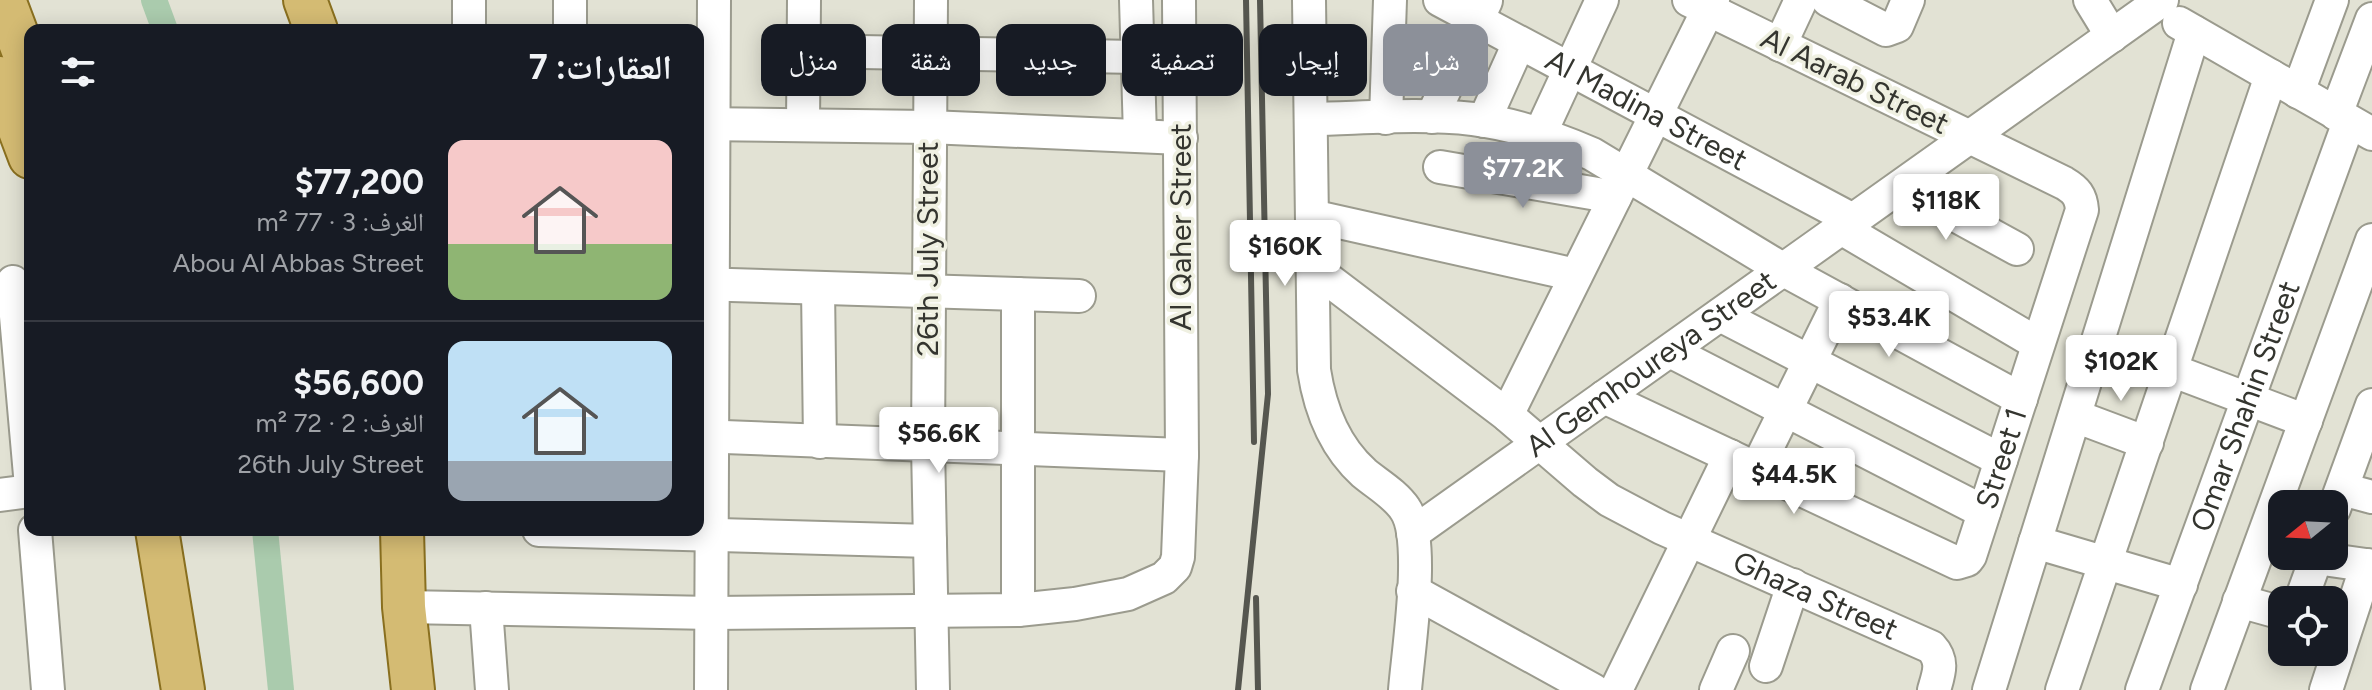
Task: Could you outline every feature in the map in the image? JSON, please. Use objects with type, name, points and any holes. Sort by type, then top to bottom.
[{"type":"main road","points":[[4,0],[24,53]]},
{"type":"main road","points":[[305,0],[314,24]]},
{"type":"main road","points":[[0,78],[8,122],[24,147]]},
{"type":"main road","points":[[131,536],[153,690]]},
{"type":"main road","points":[[158,536],[183,690]]},
{"type":"main road","points":[[402,536],[404,607],[413,690]]},
{"type":"street","points":[[469,0],[469,24]]},
{"type":"street","points":[[570,0],[570,24]]},
{"type":"street","points":[[711,690],[712,535],[705,437],[706,124],[714,0]]},
{"type":"street","points":[[804,0],[804,24]]},
{"type":"street","name":"26th July Street","points":[[931,0],[931,24]]},
{"type":"street","name":"Al Qaher Street","points":[[1136,0],[1136,24]]},
{"type":"street","name":"Al Qaher Street","points":[[404,607],[712,613],[1018,610],[1128,594],[1164,578],[1175,567],[1178,557],[1182,455],[1179,0]]},
{"type":"street","points":[[1309,0],[1314,370],[1324,413],[1346,453],[1361,471],[1406,510],[1413,533],[1413,591],[1405,690]]},
{"type":"street","points":[[1386,118],[1390,0]]},
{"type":"street","name":"Al Madina Street","points":[[1440,0],[1482,10],[1519,43],[1656,115],[1847,224],[2038,344]]},
{"type":"street","points":[[1540,134],[1602,0]]},
{"type":"street","points":[[1780,45],[1801,0]]},
{"type":"street","points":[[1828,0],[1886,30],[1897,26],[1908,0]]},
{"type":"street","points":[[2090,0],[2112,36]]},
{"type":"street","points":[[2062,690],[2171,370],[2285,84],[2332,0]]},
{"type":"street","points":[[1507,415],[1656,115],[1704,3]]},
{"type":"street","name":"Al Aarab Street","points":[[1704,3],[1780,45],[2064,183]]},
{"type":"street","points":[[2157,4],[2194,32],[2352,123]]},
{"type":"street","name":"Al Gemhoureya Street","points":[[1413,533],[2157,4]]},
{"type":"street","points":[[1432,117],[1482,10]]},
{"type":"street","name":"Omar Shahin Street","points":[[2142,690],[2352,123],[2372,19]]},
{"type":"street","points":[[1989,690],[2194,32]]},
{"type":"street","points":[[1484,121],[1519,43]]},
{"type":"street","points":[[980,53],[1122,57]]},
{"type":"street","points":[[803,96],[803,125]]},
{"type":"street","name":"26th July Street","points":[[929,96],[928,446],[933,690]]},
{"type":"street","name":"Al Qaher Street","points":[[1138,96],[1140,136]]},
{"type":"street","points":[[1311,119],[1432,117],[1484,121],[1540,134],[1592,154],[1621,186],[1784,270],[2021,399]]},
{"type":"street","points":[[706,124],[929,127],[1181,138]]},
{"type":"street","points":[[1440,167],[1621,186]]},
{"type":"street","name":"Street 1","points":[[1744,462],[1957,563],[1967,560],[2082,210],[2082,201],[2076,191],[2064,183]]},
{"type":"street","points":[[1902,186],[2017,249]]},
{"type":"street","points":[[1312,216],[1576,275]]},
{"type":"street","points":[[2207,690],[2372,240]]},
{"type":"street","name":"Ghaza Street","points":[[1313,268],[1507,415],[1538,444],[1609,500],[1662,528],[1931,647],[1937,654],[1940,667],[1934,690]]},
{"type":"street","points":[[14,281],[24,402]]},
{"type":"street","points":[[706,285],[1079,296]]},
{"type":"street","points":[[818,288],[820,442]]},
{"type":"street","points":[[1018,294],[1018,610]]},
{"type":"street","points":[[1616,690],[1690,539],[1744,462],[1786,410],[1840,300]]},
{"type":"street","points":[[1720,315],[2001,460]]},
{"type":"street","points":[[1670,351],[1984,512]]},
{"type":"street","points":[[2171,370],[2306,421]]},
{"type":"street","points":[[1604,397],[1744,462]]},
{"type":"street","points":[[2349,498],[2372,405]]},
{"type":"street","points":[[2075,416],[2147,443]]},
{"type":"street","points":[[705,437],[1182,455]]},
{"type":"street","points":[[0,495],[24,492]]},
{"type":"street","points":[[704,535],[930,541]]},
{"type":"street","points":[[35,536],[48,690]]},
{"type":"street","points":[[2035,542],[2181,585]]},
{"type":"street","points":[[2326,690],[2350,633],[2369,566],[2348,562]]},
{"type":"street","points":[[1766,666],[1793,585]]},
{"type":"street","points":[[1413,591],[1593,690]]},
{"type":"street","points":[[2239,601],[2268,609]]},
{"type":"street","points":[[486,608],[492,690]]},
{"type":"street","points":[[1716,690],[1733,651]]},
{"type":"waterway","points":[[154,0],[163,24]]},
{"type":"waterway","points":[[266,536],[281,690]]},
{"type":"railway","points":[[1246,0],[1254,442]]},
{"type":"railway","points":[[1238,690],[1268,394],[1260,0]]},
{"type":"railway","points":[[1256,598],[1258,690]]}]
